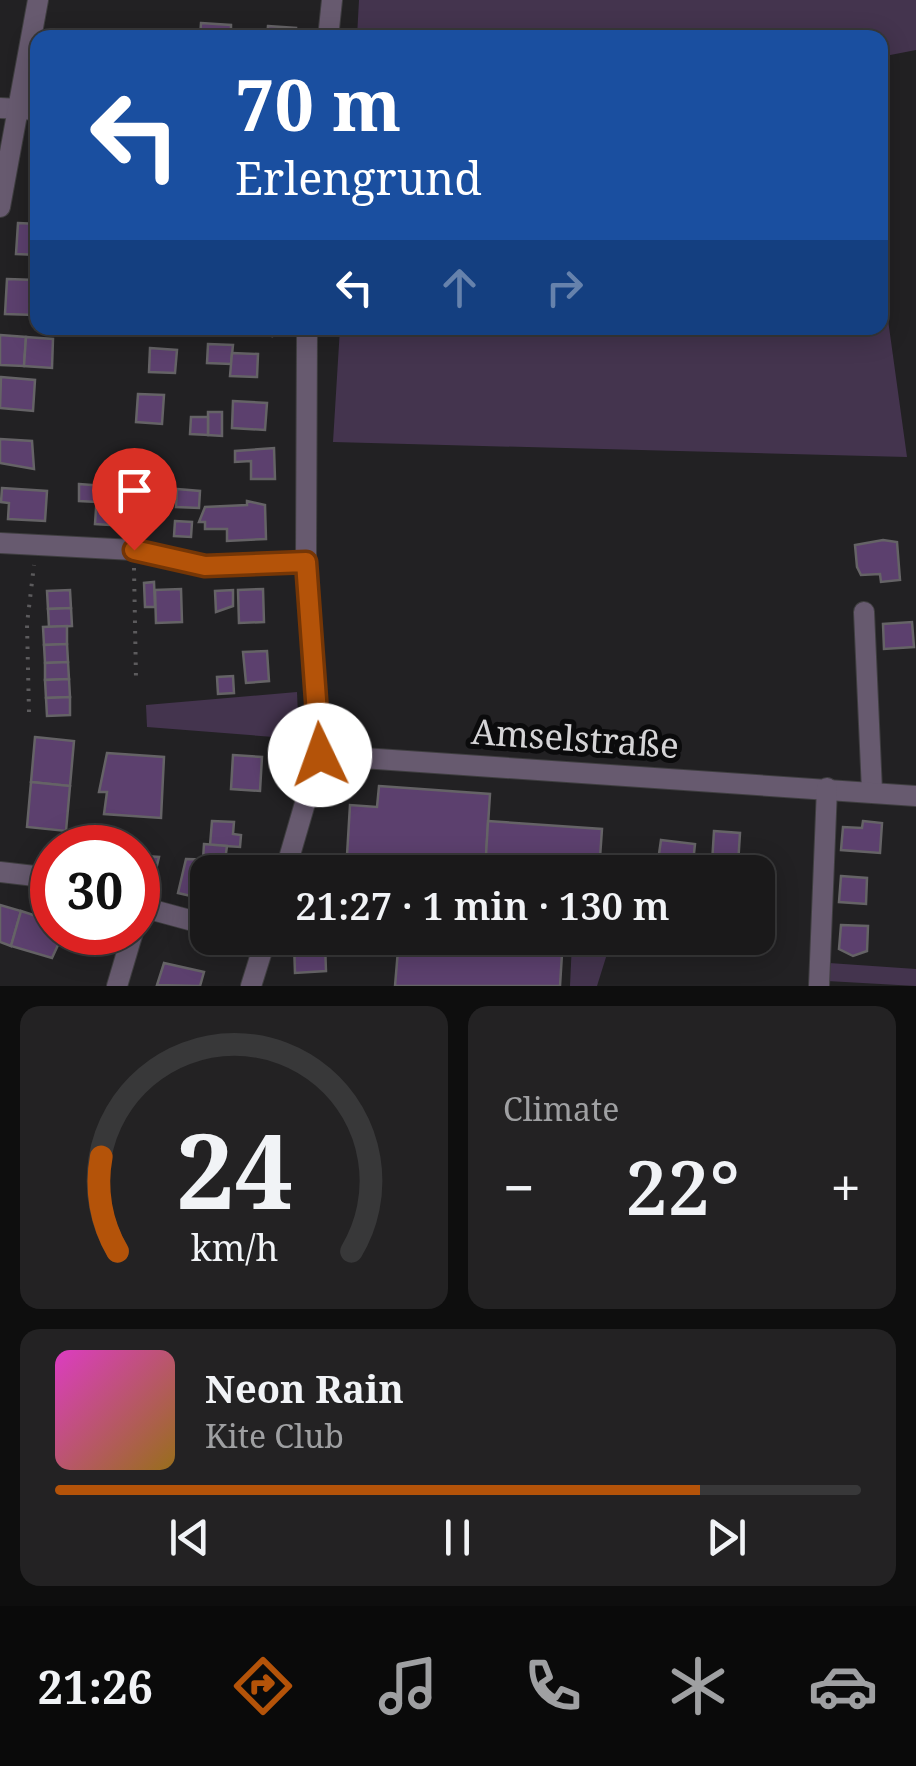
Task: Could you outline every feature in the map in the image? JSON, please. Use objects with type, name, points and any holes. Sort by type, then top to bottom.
[{"type":"street","points":[[33,30],[38,0]]},
{"type":"street","points":[[329,30],[332,0]]},
{"type":"street","points":[[0,207],[30,46]]},
{"type":"street","points":[[290,855],[320,755],[306,562],[307,335]]},
{"type":"street","points":[[0,543],[134,550],[205,566],[306,562]]},
{"type":"street","points":[[864,612],[872,792]]},
{"type":"street","name":"Amselstraße","points":[[320,755],[916,796]]},
{"type":"street","points":[[819,986],[827,788]]},
{"type":"street","points":[[0,872],[30,875]]},
{"type":"street","points":[[160,915],[190,921]]},
{"type":"street","points":[[117,986],[126,955]]},
{"type":"street","points":[[251,986],[258,955]]},
{"type":"path","points":[[29,712],[27,624],[36,546]]},
{"type":"path","points":[[134,550],[136,679]]},
{"type":"shaded area","points":[[359,0],[916,0],[916,50],[888,55],[888,30],[357,30]]},
{"type":"shaded area","points":[[888,320],[907,457],[333,442],[340,335],[888,335]]},
{"type":"shaded area","points":[[297,692],[299,739],[147,727],[146,705]]},
{"type":"shaded area","points":[[571,955],[607,955],[597,986],[570,986]]},
{"type":"shaded area","points":[[829,963],[916,969],[916,986],[827,981]]},
{"type":"building","points":[[201,23],[231,25],[231,30],[201,30]]},
{"type":"building","points":[[268,26],[296,28],[296,30],[268,30]]},
{"type":"building","points":[[18,223],[30,224],[30,255],[16,254]]},
{"type":"building","points":[[7,279],[30,280],[30,315],[5,314]]},
{"type":"building","points":[[0,335],[26,337],[24,366],[0,365]]},
{"type":"building","points":[[26,337],[53,339],[52,368],[24,366]]},
{"type":"building","points":[[208,344],[233,345],[231,364],[207,363]]},
{"type":"building","points":[[150,348],[177,350],[175,373],[149,372]]},
{"type":"building","points":[[232,353],[258,354],[257,377],[230,376]]},
{"type":"building","points":[[1,377],[35,380],[33,411],[0,408]]},
{"type":"building","points":[[138,394],[164,395],[162,424],[136,422]]},
{"type":"building","points":[[233,401],[267,403],[265,430],[232,428]]},
{"type":"building","points":[[208,412],[222,412],[222,436],[208,435]]},
{"type":"building","points":[[191,417],[208,417],[208,435],[190,434]]},
{"type":"building","points":[[0,439],[32,441],[34,469],[0,463]]},
{"type":"building","points":[[274,448],[275,479],[251,479],[251,461],[235,462],[235,451]]},
{"type":"building","points":[[79,484],[104,486],[103,494],[97,494],[97,502],[79,501]]},
{"type":"building","points":[[2,488],[47,491],[45,521],[8,519],[9,503],[1,502]]},
{"type":"building","points":[[177,489],[200,491],[199,508],[176,507]]},
{"type":"building","points":[[97,494],[127,495],[126,526],[95,524]]},
{"type":"building","points":[[247,501],[265,505],[266,539],[227,541],[227,529],[205,529],[205,522],[199,522],[205,507],[247,505]]},
{"type":"building","points":[[175,521],[192,522],[191,537],[174,536]]},
{"type":"building","points":[[897,542],[900,580],[881,582],[880,574],[861,575],[857,567],[855,545]]},
{"type":"building","points":[[154,582],[155,607],[145,607],[144,583]]},
{"type":"building","points":[[181,589],[182,622],[156,623],[155,590]]},
{"type":"building","points":[[263,589],[264,622],[239,623],[238,590]]},
{"type":"building","points":[[70,590],[71,608],[48,609],[47,591]]},
{"type":"building","points":[[233,590],[233,606],[216,612],[215,591]]},
{"type":"building","points":[[71,608],[72,626],[49,627],[48,609]]},
{"type":"building","points":[[912,622],[914,647],[884,649],[883,624]]},
{"type":"building","points":[[67,626],[67,644],[44,645],[43,627]]},
{"type":"building","points":[[67,644],[68,662],[45,663],[44,645]]},
{"type":"building","points":[[267,651],[269,681],[246,683],[243,652]]},
{"type":"building","points":[[68,662],[69,679],[45,680],[45,663]]},
{"type":"building","points":[[233,676],[234,693],[218,694],[217,677]]},
{"type":"building","points":[[69,679],[70,697],[46,698],[45,680]]},
{"type":"building","points":[[70,697],[70,715],[47,716],[46,698]]},
{"type":"building","points":[[35,737],[74,741],[70,786],[31,782]]},
{"type":"building","points":[[107,753],[164,757],[161,818],[104,814],[107,792],[99,792]]},
{"type":"building","points":[[233,755],[262,757],[260,791],[231,789]]},
{"type":"building","points":[[31,782],[70,786],[67,825],[27,827]]},
{"type":"building","points":[[379,786],[490,794],[486,855],[347,855],[350,805],[377,807]]},
{"type":"building","points":[[212,821],[234,822],[233,834],[241,835],[240,847],[210,845]]},
{"type":"building","points":[[488,821],[602,829],[600,855],[486,855]]},
{"type":"building","points":[[863,821],[882,823],[880,853],[841,850],[843,827],[862,828]]},
{"type":"building","points":[[714,831],[740,833],[739,855],[712,855]]},
{"type":"building","points":[[661,840],[695,844],[694,855],[659,855]]},
{"type":"building","points":[[204,844],[227,846],[226,855],[203,855]]},
{"type":"building","points":[[186,859],[190,859],[190,896],[178,893]]},
{"type":"building","points":[[841,876],[867,878],[866,904],[839,902]]},
{"type":"building","points":[[0,905],[21,911],[11,946],[0,942]]},
{"type":"building","points":[[21,911],[30,914],[30,952],[11,946]]},
{"type":"building","points":[[841,925],[868,926],[867,951],[853,956],[839,949]]},
{"type":"building","points":[[294,955],[325,955],[326,971],[295,973]]},
{"type":"building","points":[[398,955],[562,955],[560,986],[395,986]]},
{"type":"building","points":[[164,963],[204,972],[200,986],[157,985]]},
{"type":"route","points":[[134,550],[205,566],[306,562],[320,755]]}]
